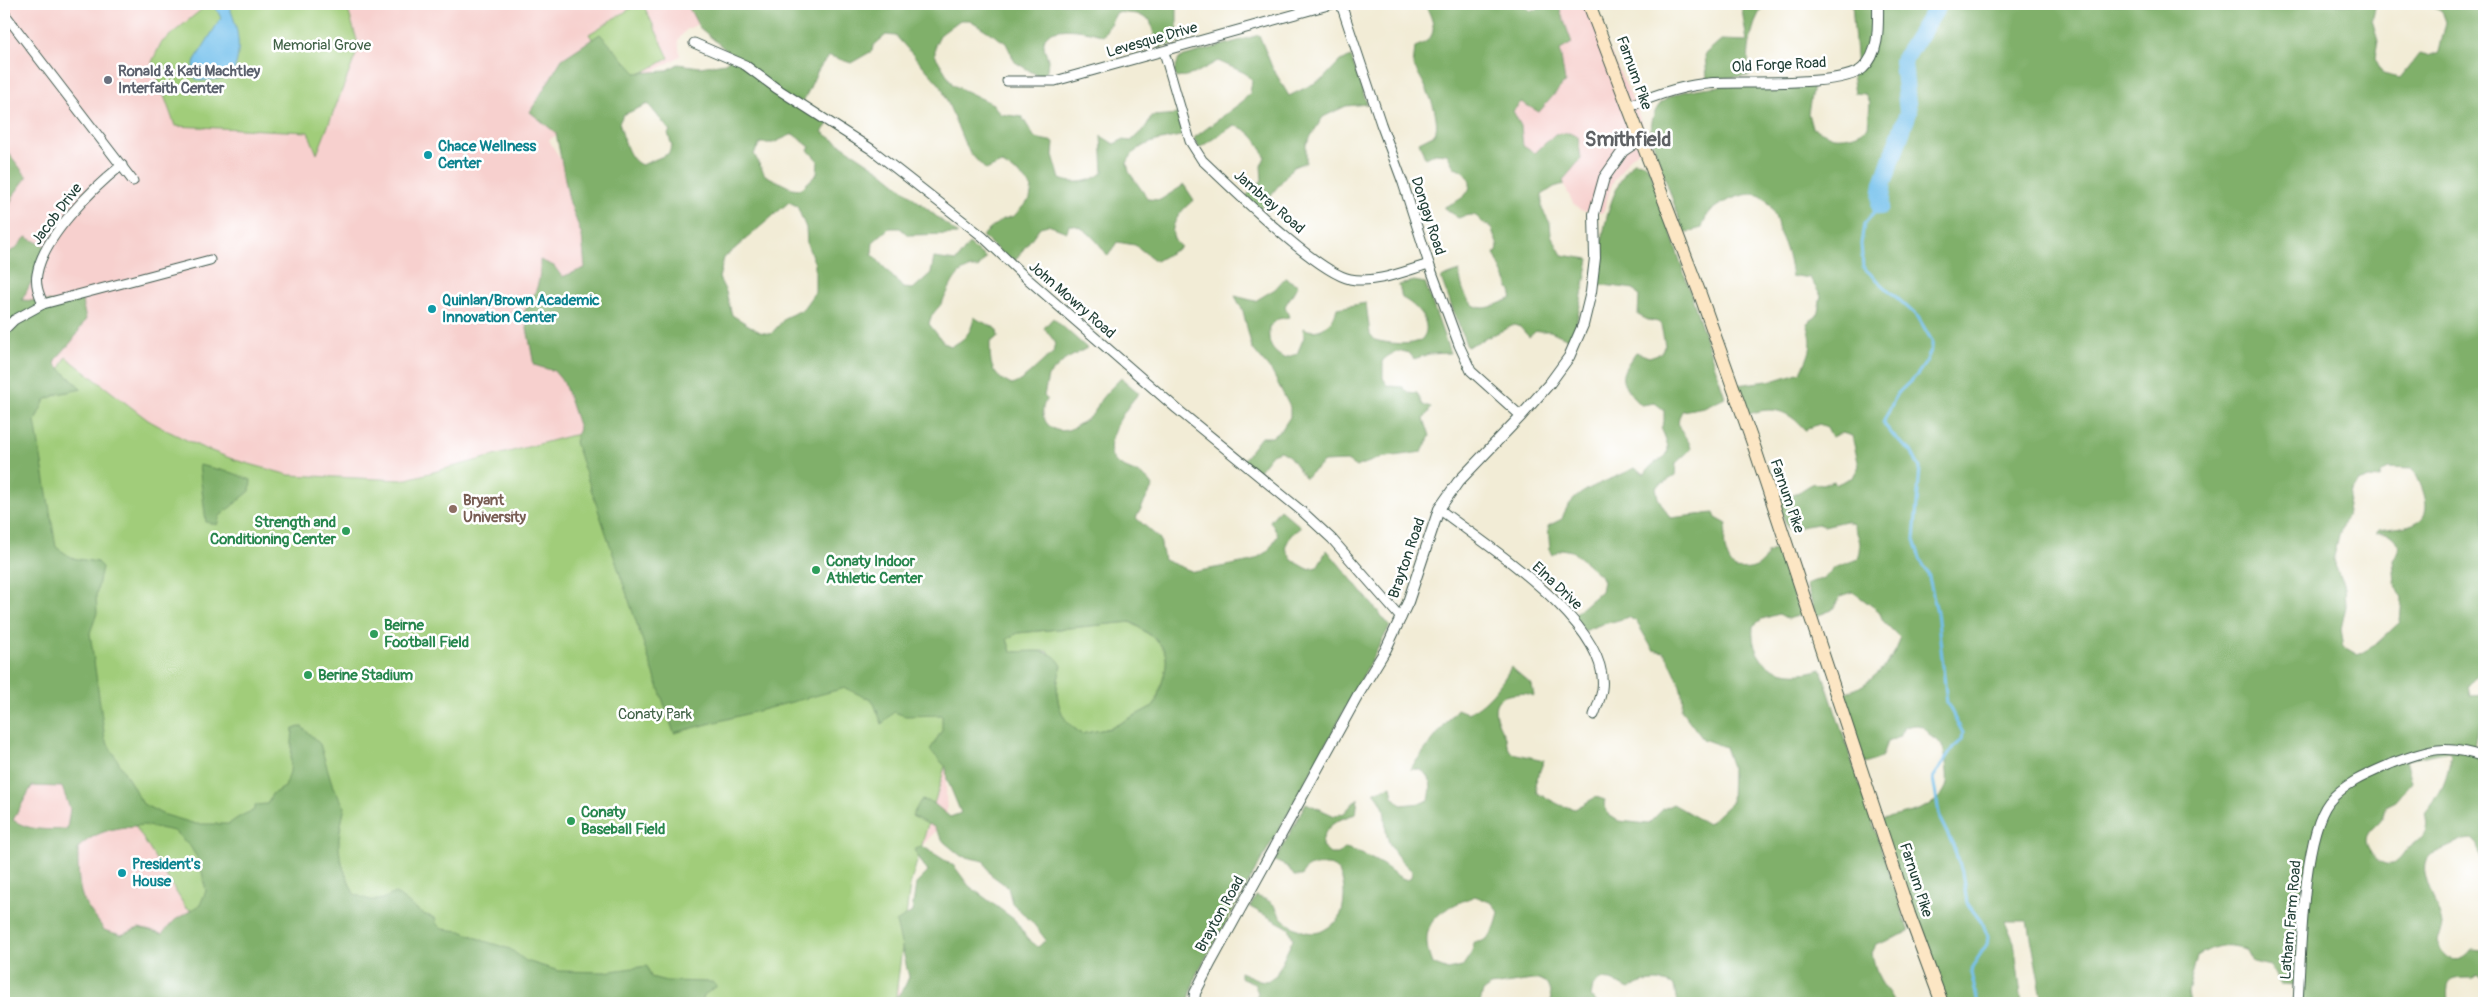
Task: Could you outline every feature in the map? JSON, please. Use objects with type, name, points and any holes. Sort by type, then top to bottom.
[{"type":"main road","name":"Farnum Pike","points":[[1589,4],[1630,106],[1640,139],[1700,294],[1755,449],[1909,914],[1942,1003]]},
{"type":"street","name":"Levesque Drive","points":[[1007,81],[1055,81],[1332,4]]},
{"type":"street","name":"Dongay Road","points":[[1341,4],[1381,124],[1404,183],[1429,264],[1459,345],[1471,371],[1521,416]]},
{"type":"street","name":"Old Forge Road","points":[[1630,106],[1662,92],[1687,86],[1712,83],[1806,81],[1856,73],[1867,65],[1876,47],[1878,4]]},
{"type":"street","points":[[4,13],[134,181]]},
{"type":"street","name":"John Mowry Road","points":[[694,43],[745,65],[776,88],[871,149],[985,238],[1022,274],[1177,409],[1304,513],[1332,539],[1401,618]]},
{"type":"street","name":"Jambray Road","points":[[1164,52],[1190,140],[1202,160],[1303,250],[1329,270],[1350,279],[1373,279],[1429,264]]},
{"type":"street","name":"Brayton Road","points":[[1194,1003],[1195,993],[1211,962],[1358,695],[1386,649],[1417,580],[1439,510],[1465,475],[1521,416],[1550,383],[1569,357],[1583,325],[1591,292],[1595,258],[1594,214],[1604,178],[1623,151],[1640,139]]},
{"type":"street","name":"Jacob Drive","points":[[43,304],[36,288],[37,274],[44,253],[77,206],[98,184],[122,165]]},
{"type":"street","points":[[4,330],[14,320],[43,304],[210,260]]},
{"type":"street","name":"Elna Drive","points":[[1439,510],[1528,577],[1563,608],[1587,635],[1600,666],[1602,689],[1594,715]]},
{"type":"street","name":"Latham Farm Road","points":[[2298,1003],[2306,884],[2311,853],[2319,823],[2328,803],[2346,786],[2372,772],[2424,751],[2445,749],[2468,752],[2484,757]]},
{"type":"shaded area","name":"Bryant University","points":[[4,4],[685,4],[700,23],[686,30],[678,40],[680,56],[629,86],[549,140],[646,307],[942,625],[947,820],[913,855],[887,932],[902,1003],[86,968],[4,865]]},
{"type":"shaded area","points":[[1558,4],[1588,4],[1636,107],[1648,144],[1629,158],[1612,184],[1603,213],[1580,210],[1573,203],[1562,181],[1581,159],[1555,134],[1535,153],[1523,146],[1521,126],[1513,111],[1521,102],[1539,111],[1565,82],[1560,50]]},
{"type":"green space","name":"Memorial Grove","points":[[208,4],[342,4],[349,13],[359,47],[317,154],[308,132],[175,126],[152,62],[161,43]]},
{"type":"green space","points":[[638,4],[643,4],[669,58],[621,85],[589,34]]},
{"type":"green space","points":[[687,4],[1177,4],[1177,26],[1183,41],[1158,48],[1150,20],[1137,14],[1117,12],[1103,36],[1081,30],[1062,30],[1047,35],[1044,41],[1048,60],[1045,80],[1015,62],[1006,43],[970,20],[960,20],[940,35],[935,45],[935,55],[953,85],[993,104],[1000,114],[1022,117],[1035,138],[1054,142],[1053,155],[1060,179],[1065,181],[1083,182],[1103,172],[1101,136],[1114,144],[1122,140],[1131,141],[1145,128],[1152,116],[1180,114],[1187,134],[1145,145],[1132,155],[1127,163],[1129,172],[1148,199],[1160,200],[1184,185],[1194,200],[1178,216],[1173,229],[1175,241],[1181,247],[1156,261],[1135,245],[1117,242],[1108,256],[1092,236],[1081,228],[1069,225],[1067,232],[1048,225],[1040,227],[1013,263],[982,236],[1001,220],[1014,216],[1030,199],[1032,188],[1019,174],[1001,163],[986,170],[970,153],[941,86],[896,36],[886,35],[873,46],[872,51],[851,63],[830,56],[817,72],[801,104],[828,124],[822,132],[882,172],[958,234],[908,235],[900,228],[889,228],[873,242],[872,254],[903,288],[913,289],[931,273],[934,258],[956,261],[969,244],[986,258],[978,268],[971,268],[960,273],[931,317],[929,324],[944,343],[951,346],[963,339],[971,327],[974,317],[997,329],[998,337],[990,342],[991,363],[995,373],[1012,385],[1053,353],[1055,342],[1044,328],[1053,318],[1087,348],[1065,360],[1048,376],[1044,396],[1047,399],[1044,405],[1043,416],[1049,426],[1060,431],[1075,427],[1091,416],[1102,398],[1121,378],[1139,393],[1121,417],[1110,448],[1112,457],[1118,464],[1142,475],[1153,486],[1136,518],[1160,539],[1164,560],[1194,572],[1252,561],[1268,551],[1278,535],[1270,521],[1280,509],[1301,527],[1291,535],[1285,547],[1292,560],[1308,569],[1317,567],[1327,550],[1390,626],[1295,801],[1196,975],[1188,1003],[891,1003],[904,988],[909,977],[896,922],[912,912],[916,884],[928,872],[914,850],[922,846],[954,866],[969,886],[1015,920],[1027,938],[1038,947],[1046,940],[1032,922],[1012,903],[1008,887],[990,874],[984,861],[961,856],[944,842],[934,827],[912,816],[921,800],[932,802],[950,817],[961,813],[947,779],[946,767],[930,750],[942,730],[942,715],[905,716],[894,712],[882,724],[873,701],[845,688],[674,733],[575,442],[579,428],[564,383],[554,371],[534,365],[524,312],[537,288],[540,275],[540,260],[554,266],[562,277],[585,268],[582,236],[569,200],[556,133],[530,112],[562,59],[600,34],[636,73],[666,71],[678,64],[700,67],[725,63],[733,56],[699,27]],"holes":[[[648,104],[670,131],[668,133],[672,146],[668,154],[642,165],[637,162],[629,153],[619,123],[623,115]],[[793,134],[810,147],[808,150],[818,161],[817,174],[801,189],[791,188],[765,175],[754,154],[760,143],[773,143]],[[789,202],[797,206],[806,228],[807,244],[815,264],[815,292],[802,310],[786,317],[771,334],[760,332],[732,315],[726,292],[719,278],[724,258]],[[1131,622],[1156,640],[1163,648],[1166,656],[1164,675],[1155,705],[1111,728],[1081,734],[1062,714],[1058,700],[1057,686],[1062,666],[1053,655],[1047,653],[1033,651],[1011,652],[1007,639],[1018,633]]]},
{"type":"green space","points":[[1425,4],[1521,4],[1531,11],[1558,4],[1572,43],[1560,50],[1565,82],[1539,112],[1521,102],[1513,111],[1521,126],[1523,146],[1535,153],[1555,134],[1569,133],[1578,137],[1581,159],[1563,180],[1564,184],[1554,187],[1542,195],[1542,209],[1550,223],[1551,235],[1562,255],[1589,259],[1573,341],[1550,331],[1536,331],[1529,337],[1520,327],[1514,325],[1467,347],[1441,278],[1459,271],[1468,300],[1478,307],[1487,308],[1494,306],[1511,299],[1512,294],[1494,253],[1497,252],[1498,246],[1491,227],[1475,215],[1458,218],[1444,207],[1459,200],[1469,190],[1470,181],[1466,174],[1454,167],[1447,154],[1435,153],[1425,158],[1419,142],[1435,134],[1437,127],[1431,99],[1413,66],[1415,47],[1429,39],[1433,30],[1433,24]]},
{"type":"green space","points":[[1741,4],[1764,4],[1753,29],[1749,49],[1750,76],[1707,79],[1705,54],[1721,40],[1747,41]]},
{"type":"green space","points":[[1852,4],[2376,4],[2372,20],[2378,40],[2375,58],[2383,74],[2400,78],[2419,54],[2428,56],[2439,52],[2446,22],[2442,11],[2426,4],[2484,4],[2484,667],[2467,687],[2469,696],[2484,695],[2484,721],[2477,731],[2473,752],[2484,758],[2484,877],[2478,845],[2472,839],[2464,840],[2430,855],[2426,861],[2425,869],[2429,889],[2442,926],[2437,941],[2443,953],[2447,957],[2457,960],[2467,956],[2472,950],[2484,951],[2484,978],[2476,974],[2473,978],[2459,979],[2451,982],[2448,989],[2448,1003],[2298,1003],[2296,985],[2280,984],[2270,966],[2253,962],[2246,949],[2220,946],[2197,956],[2188,992],[2190,1003],[2043,1003],[2028,921],[2005,921],[2014,942],[2022,1003],[1941,1003],[1879,820],[1917,810],[1941,795],[1947,781],[1944,751],[1939,742],[1930,736],[1923,727],[1914,725],[1905,727],[1900,737],[1887,742],[1881,758],[1865,764],[1842,693],[1859,687],[1879,672],[1895,652],[1900,638],[1883,621],[1879,611],[1853,592],[1841,596],[1832,610],[1816,616],[1806,584],[1823,578],[1836,567],[1858,559],[1860,550],[1859,537],[1853,524],[1845,521],[1824,526],[1818,524],[1788,529],[1777,500],[1799,492],[1813,483],[1822,485],[1834,481],[1837,484],[1853,477],[1859,466],[1852,436],[1842,433],[1832,437],[1827,427],[1819,424],[1805,430],[1799,423],[1779,411],[1764,410],[1747,415],[1737,385],[1775,380],[1801,372],[1807,359],[1811,342],[1807,323],[1817,316],[1821,296],[1810,278],[1797,276],[1792,278],[1788,255],[1774,213],[1770,205],[1761,196],[1747,194],[1729,200],[1708,214],[1702,228],[1684,233],[1651,137],[1654,114],[1662,102],[1674,95],[1691,90],[1734,85],[1813,85],[1808,113],[1812,128],[1834,137],[1857,134],[1868,127],[1870,102],[1865,94],[1855,93],[1852,75],[1857,68]],"holes":[[[2388,468],[2413,469],[2425,497],[2425,512],[2423,518],[2413,524],[2379,530],[2376,533],[2393,536],[2398,544],[2397,554],[2393,560],[2395,583],[2402,598],[2400,622],[2375,645],[2358,655],[2344,647],[2341,629],[2346,606],[2345,588],[2333,561],[2351,491],[2358,482],[2369,478],[2380,479],[2381,474]],[[2449,751],[2451,753],[2446,779],[2425,813],[2427,825],[2424,834],[2395,863],[2387,864],[2378,861],[2368,849],[2366,840],[2370,831],[2382,818],[2386,806],[2396,801],[2412,782],[2406,760]]]},
{"type":"green space","points":[[1259,35],[1272,67],[1289,96],[1323,79],[1340,61],[1351,57],[1367,104],[1346,106],[1323,117],[1306,144],[1306,162],[1293,167],[1260,209],[1246,196],[1262,180],[1261,166],[1265,157],[1253,137],[1244,129],[1233,126],[1199,148],[1194,138],[1243,101],[1250,93],[1252,81],[1245,73],[1218,61],[1194,74],[1177,78],[1174,71],[1179,59],[1184,56]]},
{"type":"green space","points":[[4,147],[27,177],[15,193],[4,217]]},
{"type":"green space","points":[[1633,162],[1645,163],[1650,170],[1725,397],[1704,407],[1682,411],[1678,423],[1679,428],[1690,444],[1691,449],[1676,463],[1675,476],[1656,487],[1658,498],[1670,518],[1714,513],[1716,518],[1727,524],[1725,548],[1728,559],[1735,569],[1751,569],[1759,565],[1767,553],[1777,548],[1801,615],[1788,619],[1779,614],[1762,619],[1753,626],[1753,640],[1757,652],[1772,668],[1783,672],[1795,673],[1821,669],[1909,932],[1876,945],[1872,953],[1879,979],[1894,1003],[1677,1003],[1674,986],[1669,983],[1652,981],[1629,989],[1611,980],[1601,979],[1593,986],[1591,996],[1597,1003],[1551,1003],[1549,988],[1539,979],[1491,986],[1483,991],[1480,1003],[1253,1003],[1258,993],[1254,983],[1240,977],[1240,972],[1259,980],[1267,981],[1276,975],[1293,939],[1289,928],[1250,907],[1256,896],[1267,900],[1276,907],[1285,921],[1306,932],[1317,933],[1322,931],[1337,921],[1341,914],[1344,888],[1339,872],[1334,867],[1327,865],[1312,866],[1306,869],[1302,876],[1294,876],[1288,867],[1275,861],[1306,803],[1335,816],[1344,813],[1358,798],[1356,814],[1332,824],[1325,834],[1322,847],[1330,854],[1338,854],[1345,848],[1355,851],[1408,880],[1411,877],[1412,871],[1400,860],[1391,846],[1387,836],[1384,808],[1374,792],[1391,786],[1393,796],[1401,805],[1421,803],[1429,800],[1431,788],[1429,778],[1422,771],[1410,769],[1457,709],[1467,713],[1474,710],[1498,687],[1511,667],[1532,685],[1534,696],[1523,693],[1500,699],[1495,708],[1496,715],[1512,753],[1544,760],[1535,784],[1537,793],[1560,805],[1575,809],[1596,797],[1605,800],[1604,804],[1609,816],[1619,821],[1648,824],[1663,809],[1673,804],[1708,824],[1731,803],[1732,767],[1725,747],[1703,739],[1681,710],[1681,688],[1664,652],[1653,650],[1636,621],[1628,617],[1585,631],[1571,617],[1601,591],[1603,581],[1600,575],[1572,551],[1561,549],[1552,555],[1550,551],[1548,526],[1562,519],[1567,508],[1582,493],[1634,468],[1645,474],[1650,467],[1665,457],[1668,448],[1661,428],[1664,422],[1664,410],[1655,403],[1641,405],[1624,385],[1623,379],[1623,374],[1636,352],[1649,357],[1661,353],[1665,345],[1661,325],[1658,322],[1638,315],[1639,296],[1634,289],[1596,284],[1606,220],[1616,189]],"holes":[[[1475,896],[1492,903],[1499,912],[1492,933],[1485,940],[1474,942],[1472,952],[1462,967],[1448,970],[1432,964],[1427,938],[1429,928],[1434,920],[1451,907]]]},
{"type":"green space","points":[[26,237],[49,248],[22,300],[61,302],[81,297],[86,319],[73,340],[57,358],[55,364],[82,389],[58,394],[45,400],[35,421],[56,547],[72,558],[97,562],[102,567],[96,596],[97,613],[90,633],[105,739],[143,804],[162,814],[196,824],[229,824],[240,816],[253,811],[256,805],[267,804],[272,794],[285,787],[290,772],[293,728],[302,727],[320,744],[333,787],[345,807],[340,832],[339,851],[344,870],[354,894],[366,899],[379,900],[395,893],[423,914],[435,918],[436,923],[442,929],[461,931],[510,949],[526,961],[559,971],[604,972],[647,966],[651,977],[666,981],[712,982],[717,986],[704,995],[702,1003],[4,1003],[4,256],[17,247]],"holes":[[[32,786],[62,787],[70,809],[67,829],[32,828],[13,820]],[[143,825],[174,831],[190,846],[200,863],[206,891],[200,905],[175,920],[162,934],[139,928],[121,935],[104,930],[83,899],[79,877],[78,848],[93,837],[108,830]]]},
{"type":"green space","points":[[1285,278],[1298,285],[1285,306],[1289,317],[1278,319],[1269,327],[1271,346],[1284,358],[1297,354],[1304,337],[1303,328],[1315,331],[1320,330],[1329,324],[1337,308],[1366,303],[1370,334],[1375,340],[1399,344],[1413,343],[1422,339],[1426,327],[1425,321],[1412,305],[1402,298],[1399,285],[1414,281],[1425,283],[1450,353],[1429,354],[1414,359],[1403,351],[1383,360],[1383,378],[1388,386],[1403,387],[1407,392],[1417,393],[1423,405],[1431,408],[1424,419],[1430,436],[1422,452],[1380,458],[1356,467],[1347,461],[1324,462],[1305,478],[1289,456],[1280,451],[1272,454],[1257,473],[1241,463],[1261,437],[1272,437],[1282,429],[1290,417],[1290,407],[1272,372],[1252,348],[1243,311],[1235,296],[1255,301],[1275,289]]},
{"type":"green space","name":"Conaty Park","points":[[66,357],[148,420],[166,430],[201,447],[235,460],[289,475],[403,480],[569,436],[632,424],[942,625],[945,767],[910,885],[895,1003],[436,1003],[186,908],[111,787],[20,448]]},
{"type":"green space","points":[[199,465],[233,473],[251,480],[250,491],[220,516],[217,525],[206,522]]},
{"type":"green space","points":[[1130,622],[1156,640],[1163,648],[1166,656],[1164,675],[1155,705],[1111,728],[1082,734],[1066,721],[1060,708],[1057,686],[1062,666],[1047,651],[1011,652],[1007,639],[1017,633]]},
{"type":"water","points":[[214,4],[228,4],[237,31],[237,59],[231,78],[199,81],[191,74],[195,60],[221,18]]},
{"type":"waterway","points":[[1880,206],[1883,183],[1908,113],[1903,61],[1939,4]]},
{"type":"waterway","points":[[1880,206],[1864,224],[1861,244],[1863,267],[1918,317],[1932,341],[1932,348],[1926,362],[1917,375],[1897,394],[1883,423],[1896,439],[1911,451],[1920,468],[1914,540],[1921,561],[1928,573],[1937,612],[1947,703],[1963,733],[1962,740],[1951,750],[1933,778],[1940,819],[1953,845],[1962,872],[1967,903],[1983,924],[1988,937],[1987,944],[1972,967],[1971,973],[1978,1003]]},
{"type":"place","name":"Ronald & Kati Machtley Interfaith Center","points":[[108,80]]},
{"type":"place","name":"Chace Wellness Center","points":[[428,155]]},
{"type":"place","name":"Quinlan/Brown Academic Innovation Center","points":[[432,309]]},
{"type":"place","name":"Bryant University","points":[[453,509]]},
{"type":"place","name":"Strength and Conditioning Center","points":[[346,531]]},
{"type":"place","name":"Conaty Indoor Athletic Center","points":[[816,570]]},
{"type":"place","name":"Beirne Football Field","points":[[374,634]]},
{"type":"place","name":"Berine Stadium","points":[[308,675]]},
{"type":"place","name":"Conaty Baseball Field","points":[[571,821]]},
{"type":"place","name":"President's House","points":[[122,873]]},
{"type":"district","name":"Smithfield","points":[[1628,139]]}]
